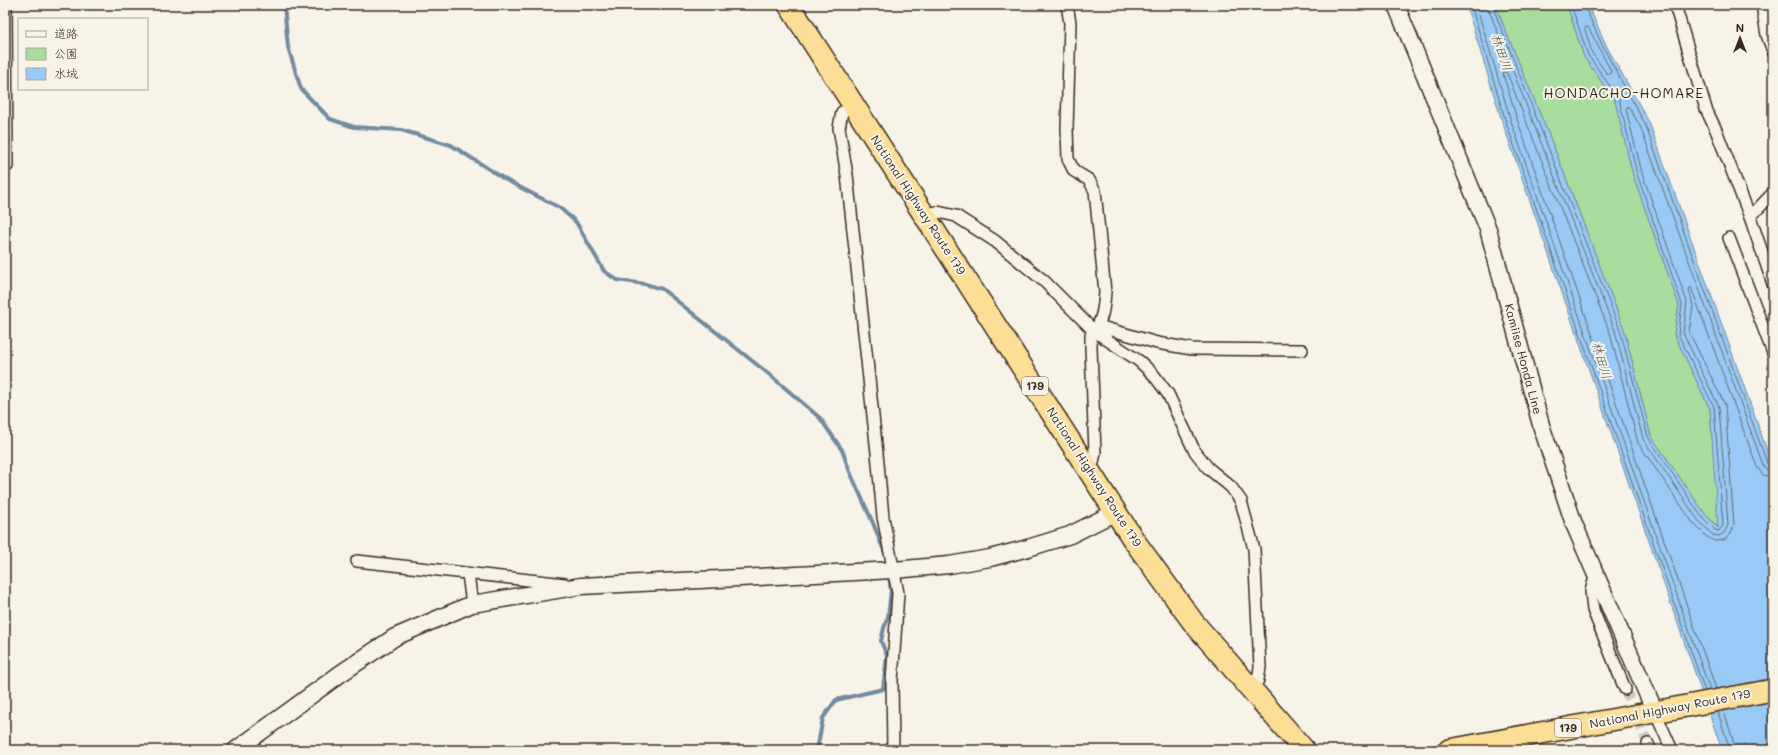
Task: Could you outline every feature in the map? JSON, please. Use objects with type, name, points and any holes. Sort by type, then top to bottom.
[{"type":"highway","name":"National Highway Route 179","points":[[789,5],[1116,512],[1193,622],[1251,691],[1304,750]]},
{"type":"highway","name":"National Highway Route 179","points":[[1449,750],[1773,690]]},
{"type":"street","points":[[6,5],[7,166]]},
{"type":"street","points":[[1067,5],[1070,24],[1067,129],[1068,159],[1074,171],[1089,180],[1095,191],[1105,292],[1103,308],[1096,328],[1091,335],[1090,348],[1095,454],[1088,468]]},
{"type":"street","name":"Kamiise Honda Line","points":[[1396,5],[1488,229],[1541,426],[1574,524],[1656,712]]},
{"type":"street","points":[[1675,5],[1706,109],[1750,217],[1773,284]]},
{"type":"street","points":[[1762,5],[1767,35],[1773,51]]},
{"type":"street","points":[[854,104],[842,112],[839,128],[848,183],[883,517],[890,570],[898,593],[892,681],[893,750]]},
{"type":"street","points":[[1750,217],[1773,193]]},
{"type":"street","points":[[924,214],[938,212],[956,216],[995,241],[1044,281],[1096,328],[1153,374],[1168,394],[1194,450],[1208,468],[1231,487],[1242,501],[1254,549],[1260,659],[1258,680],[1251,691]]},
{"type":"street","points":[[1729,238],[1773,353]]},
{"type":"street","points":[[1096,328],[1157,343],[1192,349],[1302,350]]},
{"type":"street","points":[[236,750],[395,636],[472,604],[581,586],[890,570],[949,565],[990,558],[1070,535],[1116,512]]},
{"type":"street","points":[[357,561],[581,586]]},
{"type":"street","points":[[468,574],[472,604]]},
{"type":"street","points":[[1596,574],[1591,591],[1593,610],[1625,689]]},
{"type":"street","points":[[1656,712],[1672,750]]},
{"type":"green space","points":[[1495,5],[1567,5],[1584,57],[1615,101],[1633,175],[1679,305],[1674,334],[1710,409],[1719,528],[1705,514],[1651,436],[1624,329],[1557,155]]},
{"type":"water","name":"林田川","points":[[1466,5],[1495,5],[1557,155],[1624,329],[1651,436],[1705,514],[1718,528],[1710,409],[1674,334],[1679,305],[1633,175],[1615,101],[1584,57],[1567,5],[1588,5],[1607,47],[1649,122],[1773,467],[1773,750],[1722,750],[1503,124]]},
{"type":"waterway","points":[[284,5],[288,47],[301,89],[330,119],[354,127],[401,130],[451,145],[506,180],[560,208],[576,222],[604,271],[617,280],[645,284],[662,289],[770,375],[820,418],[842,450],[886,556]]},
{"type":"waterway","points":[[817,750],[823,718],[836,700],[883,689],[887,656],[881,641],[888,617],[891,591],[889,576]]},
{"type":"tunnel","points":[[1625,689],[1648,744]]},
{"type":"district","name":"HONDACHO-HOMARE","points":[[1624,93]]}]
